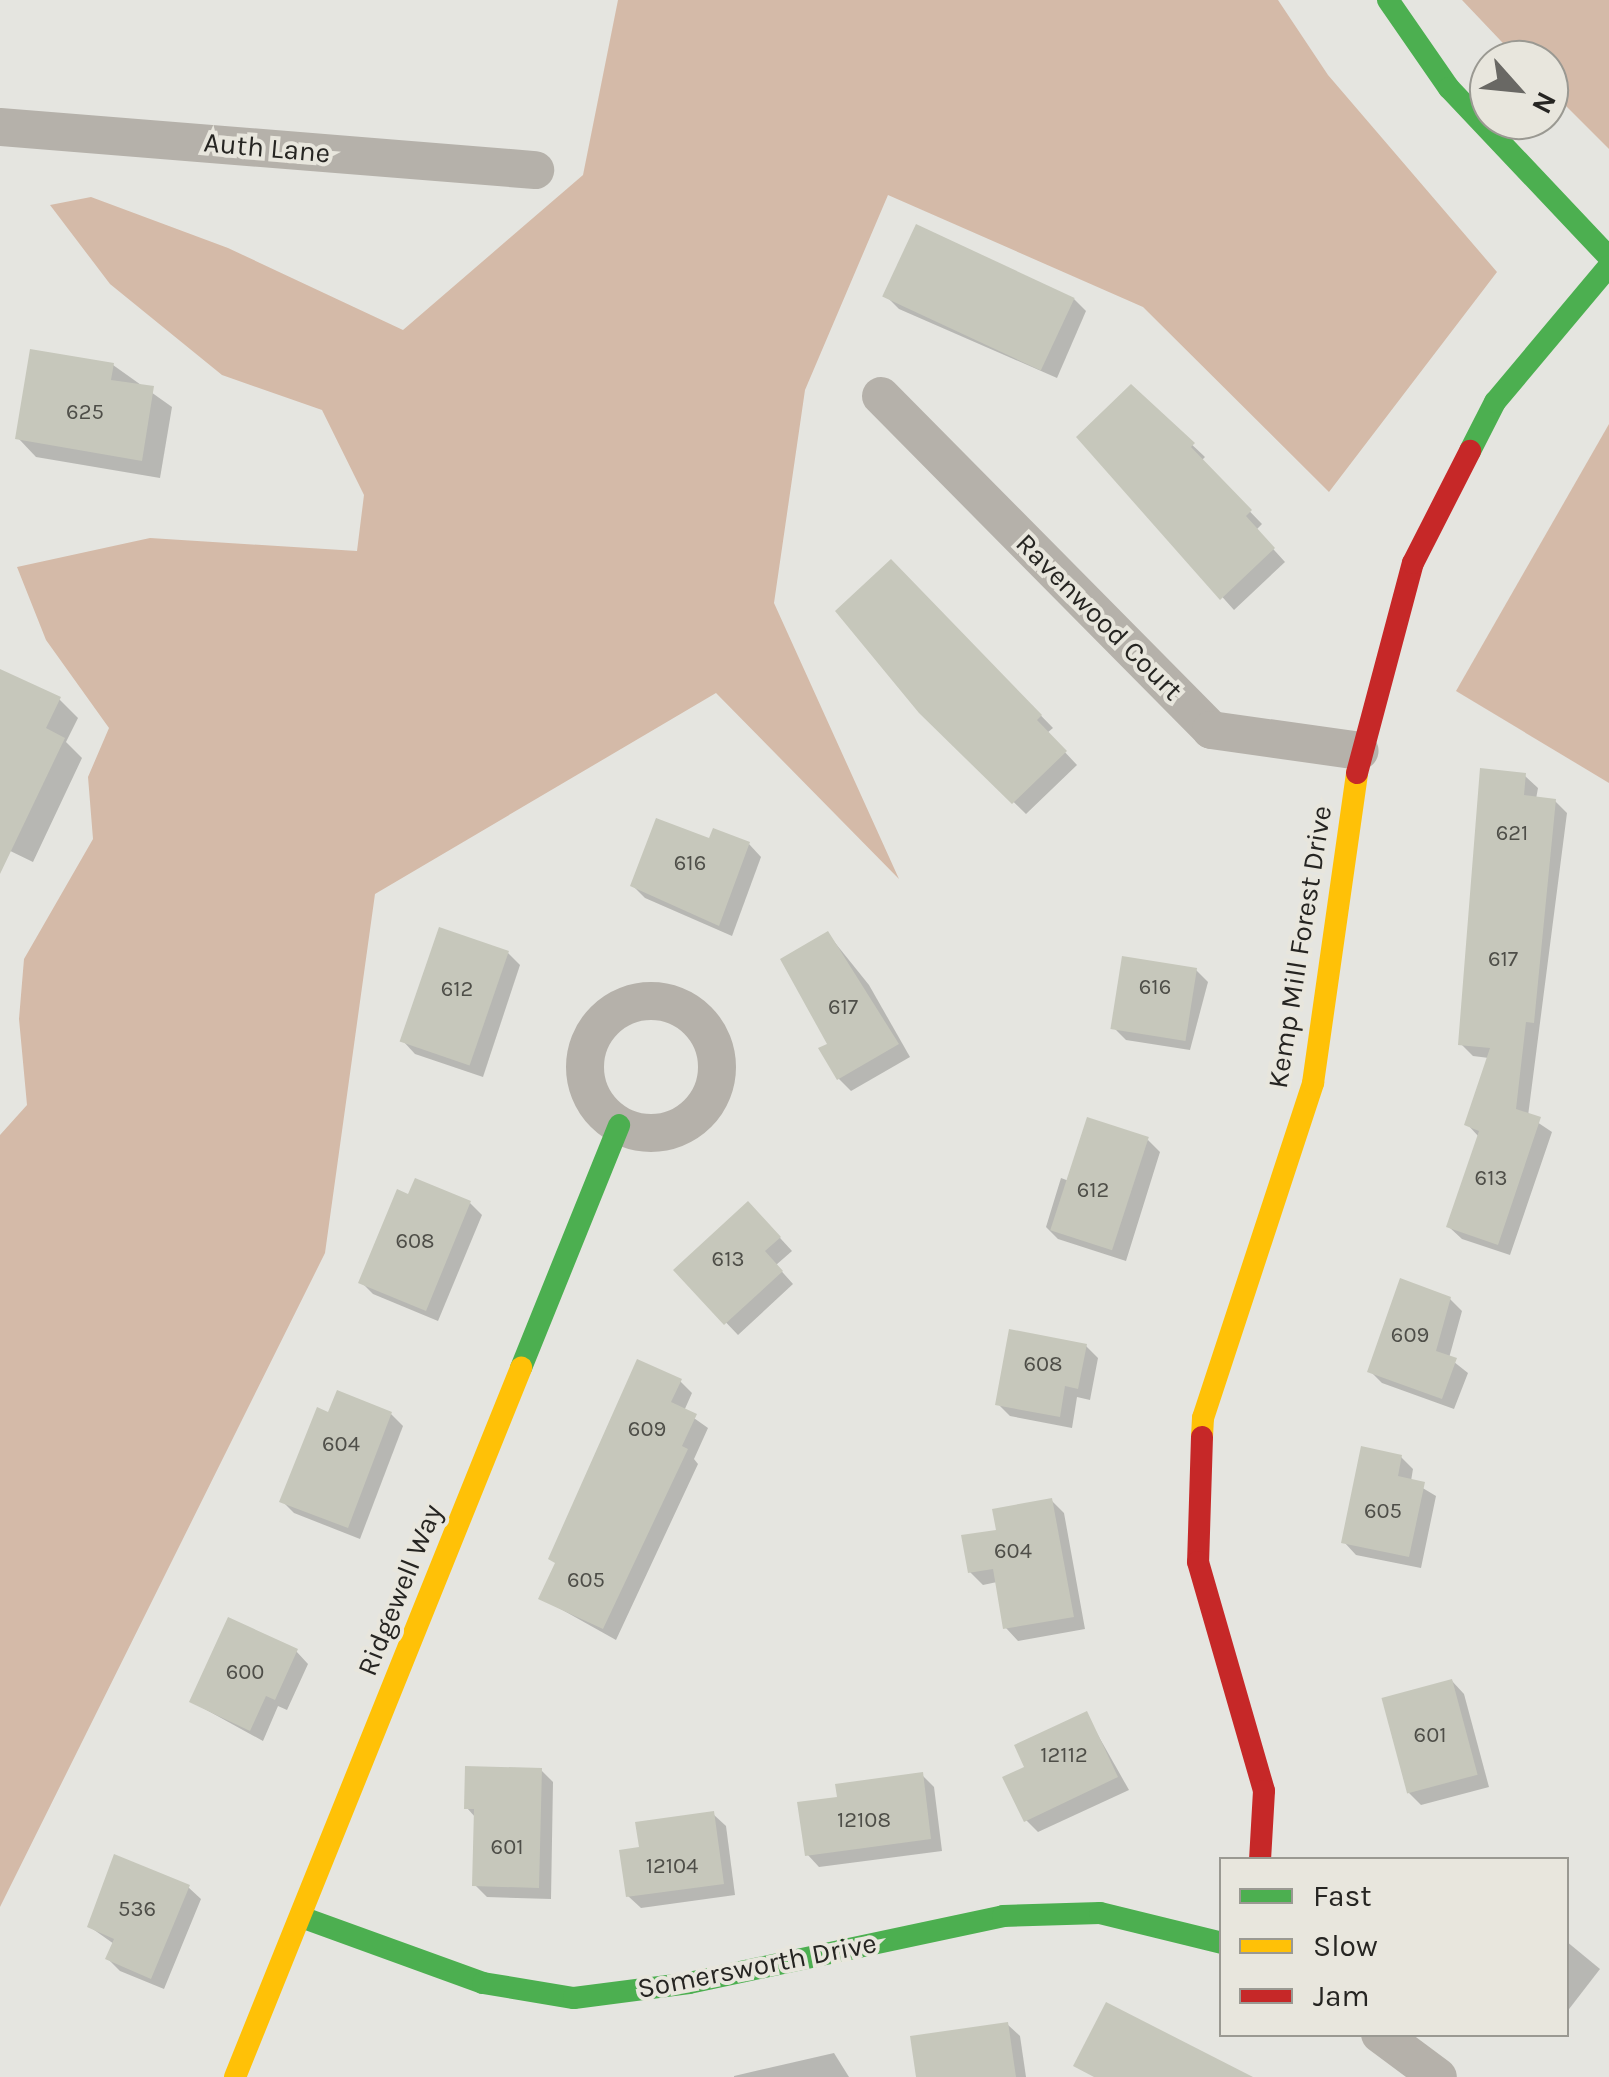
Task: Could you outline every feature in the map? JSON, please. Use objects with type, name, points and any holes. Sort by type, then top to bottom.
[{"type":"street","points":[[1388,0],[1448,88],[1609,257]]},
{"type":"street","name":"Auth Lane","points":[[0,127],[535,170]]},
{"type":"street","name":"Kemp Mill Forest Drive","points":[[1260,1857],[1264,1791],[1198,1562],[1203,1418],[1313,1084],[1360,751],[1412,564],[1487,418],[1609,266]]},
{"type":"street","name":"Ravenwood Court","points":[[881,396],[1211,730],[1360,751]]},
{"type":"street","name":"Ridgewell Way","points":[[235,2077],[619,1125]]},
{"type":"street","name":"Somersworth Drive","points":[[300,1916],[483,1983],[574,1998],[690,1983],[1003,1916],[1100,1913],[1219,1942]]},
{"type":"street","points":[[1384,2037],[1438,2077]]},
{"type":"shaded area","points":[[618,0],[1278,0],[1328,75],[1497,272],[1329,492],[1143,307],[888,195],[805,390],[774,603],[899,879],[716,693],[375,894],[325,1253],[0,1907],[0,1135],[27,1105],[19,1019],[24,959],[93,839],[88,777],[109,728],[46,640],[17,567],[150,538],[357,551],[364,495],[322,410],[222,375],[110,284],[50,205],[91,197],[228,248],[403,330],[583,175]]},
{"type":"shaded area","points":[[1462,0],[1609,0],[1609,149],[1569,109],[1569,40],[1500,40]]},
{"type":"shaded area","points":[[1609,424],[1609,783],[1456,691]]},
{"type":"building","points":[[916,224],[1075,298],[1041,370],[882,297]]},
{"type":"building","points":[[30,349],[114,363],[111,380],[154,386],[142,461],[15,439]]},
{"type":"building","points":[[1131,384],[1195,443],[1191,447],[1252,510],[1246,516],[1275,548],[1220,600],[1076,437]]},
{"type":"building","points":[[891,559],[1042,715],[1037,720],[1067,751],[1012,804],[919,713],[835,611]]},
{"type":"building","points":[[0,669],[61,697],[46,728],[65,738],[0,874]]},
{"type":"building","points":[[1480,768],[1526,773],[1524,795],[1556,799],[1534,1023],[1526,1022],[1516,1109],[1541,1117],[1498,1245],[1446,1227],[1479,1131],[1464,1125],[1490,1048],[1458,1045]]},
{"type":"building","points":[[656,818],[709,838],[713,828],[750,842],[719,926],[630,886]]},
{"type":"building","points":[[439,927],[509,951],[470,1065],[400,1041]]},
{"type":"building","points":[[828,931],[899,1044],[837,1080],[818,1048],[827,1044],[780,959]]},
{"type":"building","points":[[1122,956],[1197,968],[1185,1041],[1110,1029]]},
{"type":"building","points":[[1087,1117],[1149,1137],[1112,1250],[1050,1230]]},
{"type":"building","points":[[415,1178],[471,1201],[426,1311],[358,1283],[397,1189],[408,1194]]},
{"type":"building","points":[[748,1201],[781,1237],[765,1251],[783,1271],[724,1325],[673,1270]]},
{"type":"building","points":[[1400,1278],[1451,1297],[1436,1351],[1457,1358],[1442,1399],[1367,1372]]},
{"type":"building","points":[[1009,1329],[1087,1344],[1078,1389],[1065,1386],[1060,1417],[995,1405]]},
{"type":"building","points":[[637,1359],[682,1379],[671,1402],[697,1414],[682,1446],[688,1449],[603,1629],[538,1599],[555,1563],[548,1559]]},
{"type":"building","points":[[337,1390],[392,1412],[348,1528],[279,1502],[317,1407],[328,1412]]},
{"type":"building","points":[[1361,1446],[1402,1455],[1398,1476],[1425,1482],[1409,1557],[1341,1543]]},
{"type":"building","points":[[1052,1498],[1074,1617],[1003,1629],[993,1569],[968,1573],[961,1535],[996,1530],[992,1509]]},
{"type":"building","points":[[228,1617],[298,1649],[275,1700],[266,1696],[250,1731],[189,1702]]},
{"type":"building","points":[[1452,1679],[1478,1775],[1407,1794],[1381,1698]]},
{"type":"building","points":[[1087,1711],[1118,1777],[1024,1822],[1002,1777],[1024,1767],[1014,1745]]},
{"type":"building","points":[[465,1766],[542,1768],[539,1888],[472,1886],[474,1809],[464,1809]]},
{"type":"building","points":[[923,1772],[931,1839],[805,1856],[797,1802],[837,1797],[835,1784]]},
{"type":"building","points":[[714,1811],[724,1884],[626,1897],[619,1850],[639,1847],[635,1822]]},
{"type":"building","points":[[114,1854],[190,1885],[151,1979],[105,1959],[114,1939],[87,1927]]},
{"type":"building","points":[[1106,2002],[1253,2077],[1094,2077],[1073,2066]]},
{"type":"building","points":[[1008,2022],[1016,2077],[916,2077],[910,2036]]},
{"type":"traffic: fast","points":[[1388,0],[1449,88],[1609,257]]},
{"type":"traffic: fast","points":[[1470,451],[1495,402],[1609,266]]},
{"type":"traffic: fast","points":[[521,1368],[619,1125]]},
{"type":"traffic: fast","points":[[301,1917],[483,1983],[574,1998],[689,1983],[1003,1916],[1100,1913],[1219,1942]]},
{"type":"traffic: slow","points":[[1202,1437],[1203,1418],[1313,1083],[1357,773]]},
{"type":"traffic: slow","points":[[235,2077],[521,1368]]},
{"type":"traffic: jam","points":[[1357,773],[1413,563],[1470,451]]},
{"type":"traffic: jam","points":[[1202,1437],[1198,1562],[1264,1791],[1260,1857]]}]
